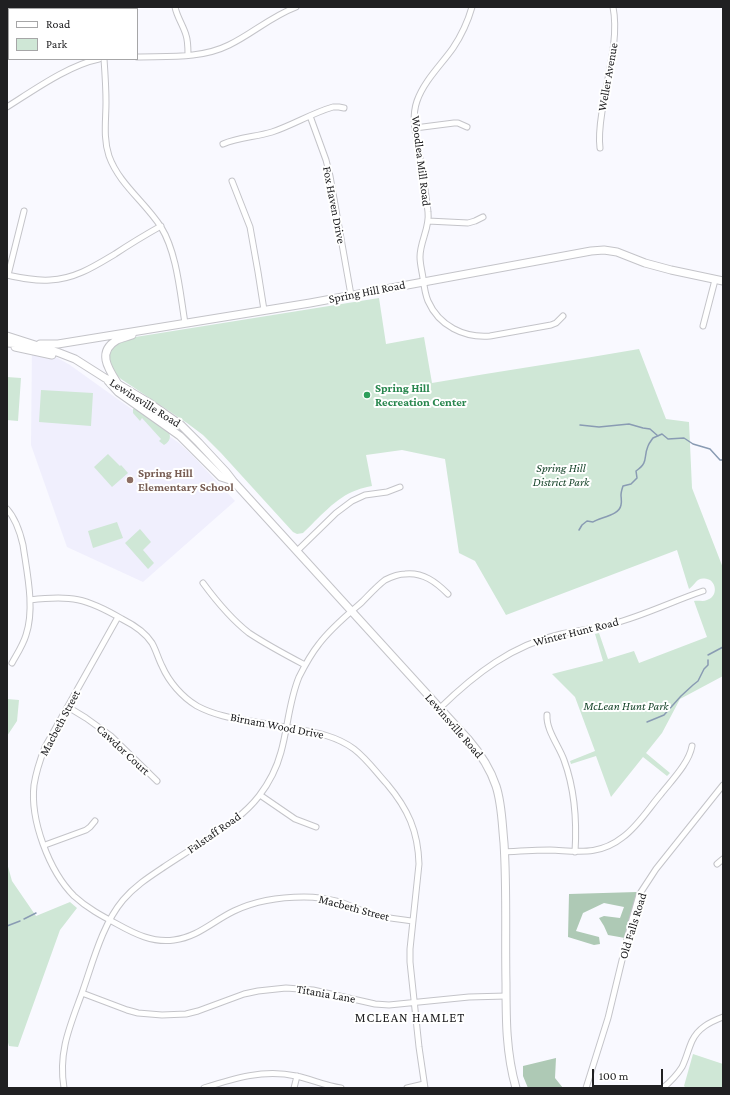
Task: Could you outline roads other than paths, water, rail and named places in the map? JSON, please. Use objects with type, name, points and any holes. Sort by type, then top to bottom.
[{"type":"main road","name":"Spring Hill Road","points":[[7,345],[58,344],[387,289],[423,281],[591,251],[604,250],[617,252],[645,263],[723,281]]},
{"type":"main road","points":[[118,384],[107,367],[106,351],[109,346],[118,339],[144,330]]},
{"type":"main road","name":"Lewinsville Road","points":[[7,336],[74,359],[148,402],[181,425],[226,472],[233,482],[482,755],[492,776],[501,808],[506,903],[506,1028],[510,1061],[516,1088]]},
{"type":"main road","points":[[7,345],[74,359]]},
{"type":"main road","name":"Lewinsville Road","points":[[105,378],[118,392],[180,436],[221,477],[233,482]]},
{"type":"main road","points":[[134,403],[140,401],[148,402]]},
{"type":"main road","points":[[180,436],[192,435]]},
{"type":"street","points":[[175,7],[176,13],[188,40],[188,55]]},
{"type":"street","points":[[138,57],[188,55],[208,52],[228,46],[268,20],[296,7]]},
{"type":"street","name":"Woodlea Mill Road","points":[[472,7],[466,24],[454,48],[425,86],[417,101],[414,116],[428,213],[427,229],[420,257],[423,281],[429,302],[438,316],[449,326],[469,335],[490,336],[551,325],[563,316]]},
{"type":"street","name":"Weller Avenue","points":[[600,148],[599,134],[615,32],[615,14],[613,7]]},
{"type":"street","points":[[7,107],[70,70],[84,63],[95,60]]},
{"type":"street","points":[[104,60],[106,103],[105,136],[108,154],[122,180],[152,214],[168,242],[172,253],[185,323]]},
{"type":"street","points":[[223,144],[272,132],[333,107],[344,108]]},
{"type":"street","name":"Fox Haven Drive","points":[[310,116],[326,160],[330,176],[351,295]]},
{"type":"street","points":[[415,128],[454,123],[467,126]]},
{"type":"street","points":[[232,181],[250,227],[264,310]]},
{"type":"street","points":[[24,211],[8,275],[36,280],[61,279],[78,274],[93,267],[160,226]]},
{"type":"street","points":[[428,221],[468,223],[483,217]]},
{"type":"street","points":[[703,326],[715,280]]},
{"type":"street","points":[[297,551],[348,503],[365,495],[387,492],[400,487]]},
{"type":"street","points":[[7,509],[14,519],[21,536],[30,600],[26,635],[12,663]]},
{"type":"street","name":"Falstaff Road","points":[[64,1088],[62,1074],[66,1037],[100,942],[110,920],[122,901],[139,884],[231,823],[250,807],[260,795],[273,774],[277,763],[294,690],[305,665],[320,643],[329,632],[383,582],[397,575],[411,573],[425,576],[438,584],[448,594]]},
{"type":"street","points":[[203,583],[223,608],[243,628],[268,645],[305,665]]},
{"type":"street","name":"Winter Hunt Road","points":[[440,708],[479,673],[518,649],[545,638],[626,620],[703,591]]},
{"type":"street","name":"Birnam Wood Drive","points":[[30,600],[51,597],[73,598],[95,604],[118,616],[136,626],[148,638],[153,644],[163,669],[171,681],[180,692],[196,705],[220,716],[324,734],[343,742],[353,748],[368,762],[400,801],[414,830],[419,853],[410,962],[425,1086]]},
{"type":"street","name":"Macbeth Street","points":[[118,616],[45,747],[36,774],[34,795],[38,829],[54,870],[67,888],[83,904],[110,920],[138,935],[155,940],[173,941],[183,939],[196,934],[233,912],[253,904],[267,900],[304,897],[336,901],[380,917],[413,921]]},
{"type":"street","name":"Cawdor Court","points":[[68,707],[111,736],[157,781]]},
{"type":"street","points":[[547,715],[548,725],[564,759],[572,788],[576,819],[575,852]]},
{"type":"street","points":[[504,852],[545,850],[588,852],[614,843],[629,832],[689,758],[692,746]]},
{"type":"street","name":"Old Falls Road","points":[[586,1088],[608,1018],[639,895],[656,869],[723,785]]},
{"type":"street","points":[[260,795],[295,819],[316,827]]},
{"type":"street","points":[[45,845],[86,830],[95,820]]},
{"type":"street","points":[[717,864],[723,859]]},
{"type":"street","name":"Titania Lane","points":[[82,993],[127,1010],[162,1015],[198,1011],[244,994],[286,988],[313,990],[375,1004],[389,1005],[469,997],[506,996]]},
{"type":"street","points":[[663,1088],[672,1080],[682,1067],[692,1041],[700,1029],[723,1017]]},
{"type":"street","points":[[204,1088],[239,1077],[274,1073],[297,1076],[321,1084],[341,1088]]},
{"type":"street","points":[[294,1088],[297,1076]]},
{"type":"street","points":[[407,1088],[425,1086]]},
{"type":"waterway","points":[[580,425],[599,427],[629,424],[650,429],[658,436]]},
{"type":"waterway","points":[[579,530],[587,521],[593,522],[613,514],[620,509],[623,486],[631,484],[637,478],[636,471],[643,465],[649,443],[653,438],[662,434],[668,439],[684,438],[693,444],[710,449],[720,460],[723,460]]},
{"type":"waterway","points":[[708,655],[723,647]]},
{"type":"waterway","points":[[647,722],[664,715],[681,696],[698,681],[704,669],[708,665],[708,660]]},
{"type":"waterway","points":[[24,919],[36,913]]},
{"type":"waterway","points":[[7,926],[20,921]]},
{"type":"place","name":"Spring Hill Recreation Center","points":[[367,395]]},
{"type":"place","name":"Spring Hill Elementary School","points":[[130,480]]},
{"type":"district","name":"MCLEAN HAMLET","points":[[410,1018]]},
{"type":"park label","name":"Spring Hill District Park","points":[[561,475]]},
{"type":"park label","name":"McLean Hunt Park","points":[[626,706]]}]
